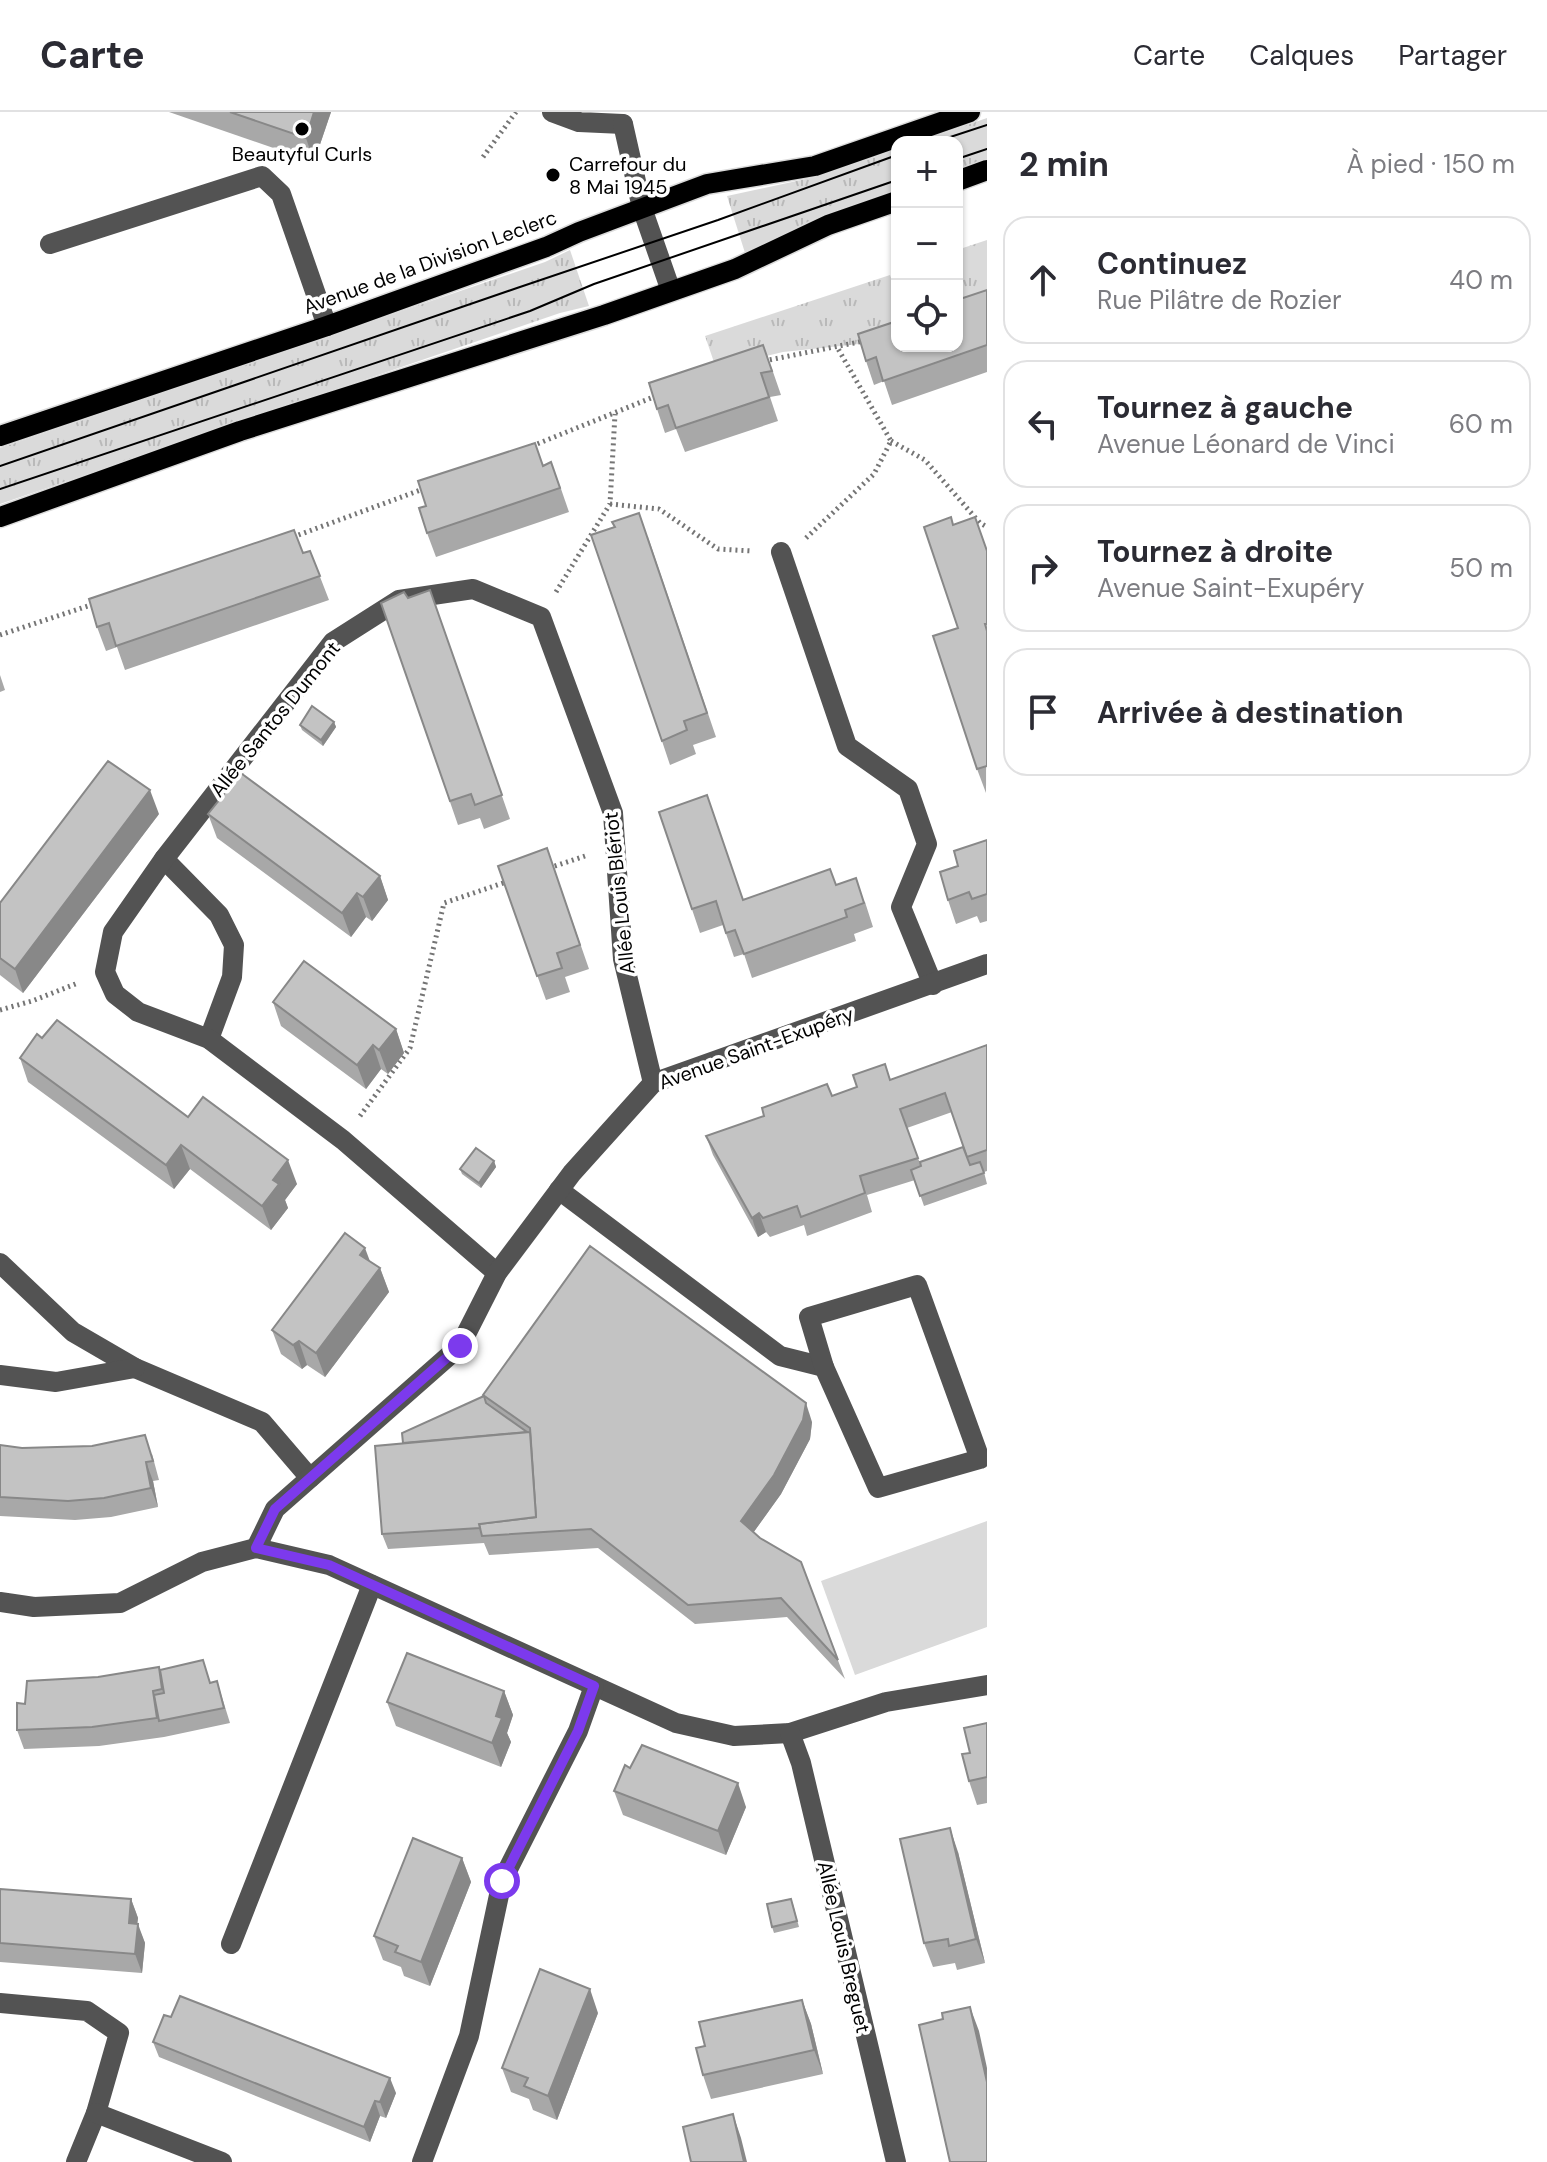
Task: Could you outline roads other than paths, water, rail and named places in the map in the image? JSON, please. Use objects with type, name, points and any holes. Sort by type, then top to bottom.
[{"type":"main road","name":"Avenue de la Division Leclerc","points":[[0,436],[327,326],[546,247],[707,184],[815,166],[970,112]]},
{"type":"main road","points":[[963,179],[987,170]]},
{"type":"main road","points":[[0,517],[240,431],[735,269],[828,225],[891,203]]},
{"type":"street","points":[[552,112],[579,122],[628,118],[642,208],[671,291]]},
{"type":"street","points":[[50,244],[262,176],[281,194],[327,326]]},
{"type":"street","points":[[781,552],[847,746],[908,789],[927,844],[901,907],[933,985]]},
{"type":"street","name":"Allée Santos Dumont","points":[[209,1039],[138,1012],[115,994],[105,972],[113,932],[164,859],[333,642],[399,600],[473,589],[541,617]]},
{"type":"street","name":"Allée Louis Blériot","points":[[541,617],[613,813],[623,959],[653,1083]]},
{"type":"street","points":[[164,859],[219,915],[234,945],[232,977],[209,1039],[343,1140],[497,1273]]},
{"type":"street","name":"Avenue Saint-Exupéry","points":[[256,1548],[275,1509],[460,1346],[497,1273],[559,1190],[653,1083],[987,964]]},
{"type":"street","points":[[559,1190],[780,1356],[824,1367]]},
{"type":"street","points":[[0,1263],[73,1332],[135,1368],[262,1422],[310,1478]]},
{"type":"street","points":[[917,1285],[980,1459],[878,1488],[824,1367],[809,1317],[917,1285]]},
{"type":"street","points":[[0,1375],[56,1382],[135,1368]]},
{"type":"street","points":[[0,1602],[34,1607],[120,1603],[202,1562],[256,1548],[329,1565],[676,1723],[734,1736],[790,1733],[886,1702],[987,1685]]},
{"type":"street","points":[[231,1944],[372,1585]]},
{"type":"street","points":[[422,2162],[469,2036],[502,1881],[578,1731],[594,1686]]},
{"type":"street","name":"Allée Louis Breguet","points":[[790,1733],[801,1763],[896,2162]]},
{"type":"street","points":[[0,2003],[87,2011],[119,2033],[96,2113],[76,2162]]},
{"type":"street","points":[[96,2113],[222,2162]]},
{"type":"tram line","points":[[953,136],[987,125]]},
{"type":"tram line","points":[[963,157],[987,149]]},
{"type":"tram line","points":[[0,466],[718,220],[891,157]]},
{"type":"tram line","points":[[0,489],[530,311],[594,284],[891,182]]},
{"type":"place","name":"Beautyful Curls","points":[[302,129]]},
{"type":"place","name":"Carrefour du 8 Mai 1945","points":[[553,175]]}]
